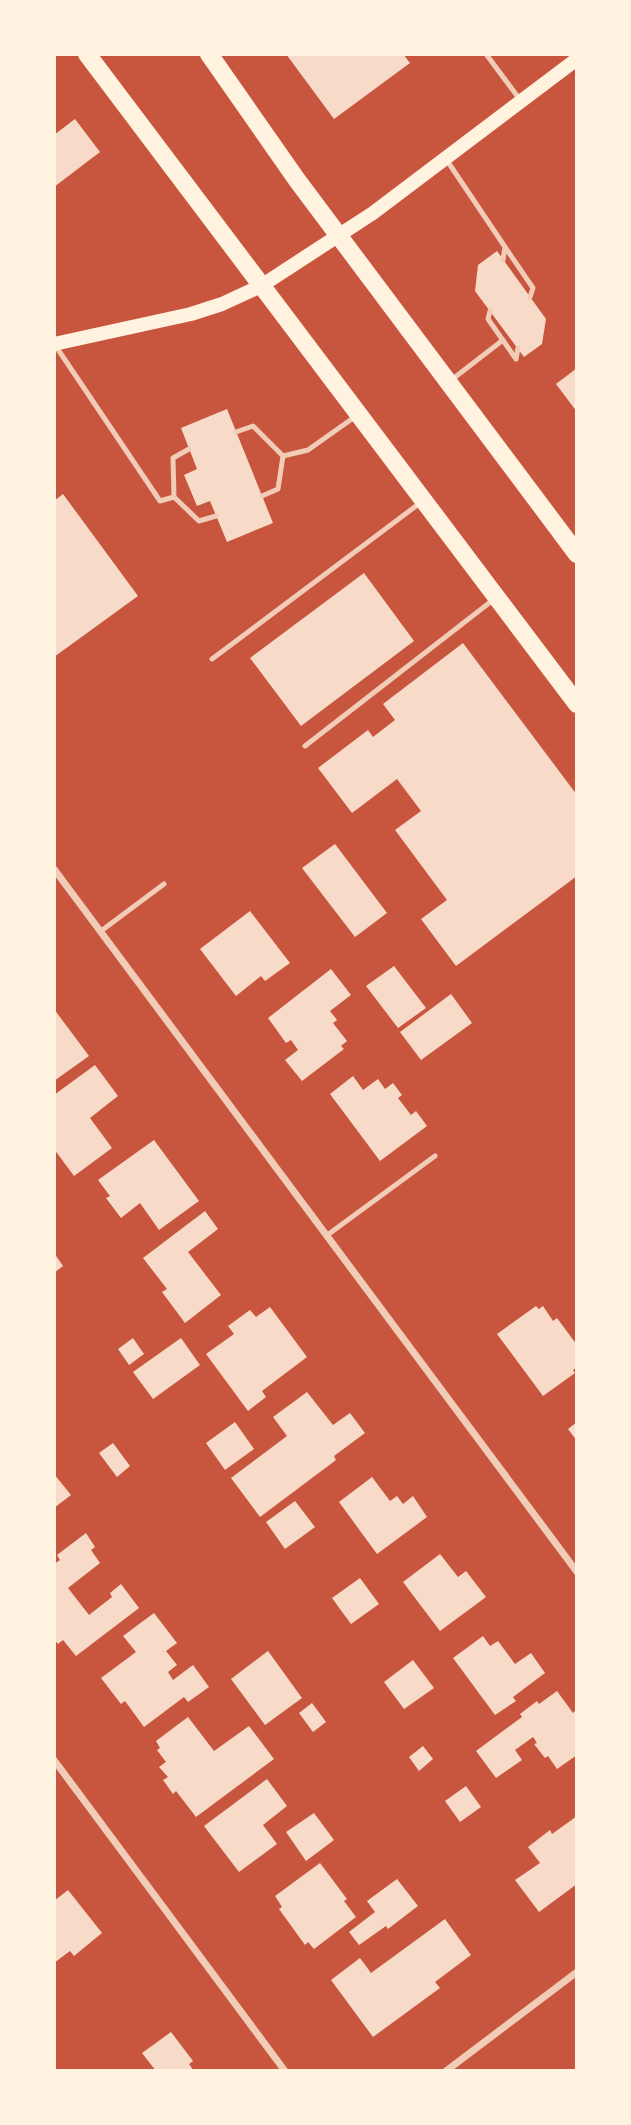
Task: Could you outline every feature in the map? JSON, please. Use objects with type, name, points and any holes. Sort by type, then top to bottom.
[{"type":"main road","points":[[87,54],[577,704]]},
{"type":"main road","points":[[209,54],[297,180],[577,554]]},
{"type":"main road","points":[[54,344],[191,314],[222,304],[261,286],[339,236],[577,59]]},
{"type":"street","points":[[54,869],[577,1572]]},
{"type":"street","points":[[54,1760],[285,2071]]},
{"type":"street","points":[[446,2071],[577,1972]]},
{"type":"lane","points":[[486,54],[520,101]]},
{"type":"lane","points":[[446,158],[533,288],[530,297]]},
{"type":"lane","points":[[503,260],[505,247]]},
{"type":"lane","points":[[490,311],[488,319],[516,359],[518,348]]},
{"type":"lane","points":[[448,382],[503,340]]},
{"type":"lane","points":[[54,344],[160,501],[174,497]]},
{"type":"lane","points":[[283,456],[308,450],[357,415]]},
{"type":"lane","points":[[236,432],[253,426],[283,456]]},
{"type":"lane","points":[[189,449],[173,458],[174,497],[199,521],[216,516]]},
{"type":"lane","points":[[262,496],[278,489],[283,456]]},
{"type":"lane","points":[[212,659],[423,501]]},
{"type":"lane","points":[[305,746],[496,598]]},
{"type":"lane","points":[[101,931],[164,884]]},
{"type":"lane","points":[[326,1236],[435,1156]]},
{"type":"building","points":[[286,54],[403,54],[410,63],[334,119]]},
{"type":"building","points":[[75,119],[100,152],[54,187],[54,135]]},
{"type":"building","points":[[497,251],[546,319],[542,344],[524,357],[475,291],[478,265]]},
{"type":"building","points":[[577,368],[577,412],[556,384]]},
{"type":"building","points":[[227,409],[273,523],[227,542],[210,501],[197,506],[184,475],[197,469],[181,428]]},
{"type":"building","points":[[63,494],[138,596],[54,657],[54,501]]},
{"type":"building","points":[[364,573],[414,641],[301,726],[250,658]]},
{"type":"building","points":[[463,643],[577,795],[577,876],[456,966],[421,919],[447,900],[395,830],[421,811],[397,779],[352,813],[318,768],[368,730],[373,737],[395,720],[383,704]]},
{"type":"building","points":[[335,844],[387,913],[355,937],[302,868]]},
{"type":"building","points":[[250,911],[290,963],[265,981],[261,976],[236,996],[200,949]]},
{"type":"building","points":[[394,966],[426,1008],[398,1028],[366,986]]},
{"type":"building","points":[[331,969],[351,995],[330,1011],[337,1020],[333,1023],[347,1041],[341,1046],[344,1049],[302,1081],[285,1060],[298,1050],[291,1040],[286,1043],[268,1018]]},
{"type":"building","points":[[451,994],[472,1023],[421,1060],[400,1032]]},
{"type":"building","points":[[54,1009],[89,1056],[54,1081]]},
{"type":"building","points":[[95,1065],[118,1096],[90,1118],[112,1148],[74,1176],[54,1149],[54,1095]]},
{"type":"building","points":[[353,1076],[363,1090],[378,1079],[385,1089],[393,1083],[402,1095],[398,1098],[411,1115],[416,1111],[427,1126],[380,1161],[330,1094]]},
{"type":"building","points":[[154,1140],[199,1201],[159,1230],[140,1203],[121,1218],[106,1198],[110,1196],[98,1180]]},
{"type":"building","points":[[205,1211],[218,1229],[188,1252],[221,1295],[185,1323],[162,1292],[167,1289],[143,1258]]},
{"type":"building","points":[[54,1253],[63,1266],[54,1273]]},
{"type":"building","points":[[536,1306],[539,1309],[543,1306],[553,1321],[557,1318],[577,1345],[577,1367],[573,1370],[575,1373],[543,1396],[497,1334]]},
{"type":"building","points":[[270,1307],[307,1357],[262,1391],[266,1397],[248,1411],[206,1354],[234,1334],[228,1326],[250,1310],[256,1317]]},
{"type":"building","points":[[133,1338],[144,1354],[129,1365],[118,1349]]},
{"type":"building","points":[[181,1338],[200,1365],[153,1399],[133,1372]]},
{"type":"building","points":[[307,1392],[333,1425],[350,1413],[365,1433],[334,1456],[336,1460],[260,1517],[231,1478],[287,1436],[273,1417]]},
{"type":"building","points":[[235,1422],[254,1449],[225,1470],[206,1443]]},
{"type":"building","points":[[577,1422],[577,1441],[568,1429]]},
{"type":"building","points":[[113,1443],[130,1466],[117,1477],[99,1453]]},
{"type":"building","points":[[54,1474],[71,1495],[54,1508]]},
{"type":"building","points":[[372,1477],[390,1501],[397,1496],[403,1504],[413,1496],[427,1517],[377,1554],[339,1502]]},
{"type":"building","points":[[295,1501],[315,1527],[285,1549],[266,1522]]},
{"type":"building","points":[[86,1533],[95,1547],[91,1550],[100,1563],[68,1588],[89,1615],[112,1597],[110,1593],[121,1584],[139,1608],[76,1656],[63,1640],[58,1644],[54,1639],[54,1564],[60,1560],[57,1555]]},
{"type":"building","points":[[440,1554],[458,1577],[466,1571],[486,1597],[440,1631],[403,1582]]},
{"type":"building","points":[[360,1578],[379,1604],[351,1624],[332,1598]]},
{"type":"building","points":[[154,1613],[177,1643],[166,1651],[177,1665],[168,1672],[173,1680],[193,1665],[209,1687],[188,1702],[184,1697],[144,1727],[125,1701],[121,1704],[101,1678],[136,1652],[123,1636]]},
{"type":"building","points":[[483,1636],[490,1646],[498,1641],[515,1664],[531,1653],[545,1673],[513,1697],[516,1701],[495,1715],[453,1658]]},
{"type":"building","points":[[268,1651],[302,1698],[265,1725],[231,1679]]},
{"type":"building","points":[[413,1660],[434,1688],[404,1709],[384,1682]]},
{"type":"building","points":[[557,1691],[573,1713],[577,1709],[577,1755],[557,1769],[548,1756],[545,1758],[534,1744],[537,1743],[533,1737],[515,1750],[522,1760],[496,1778],[476,1751],[522,1717],[520,1714],[537,1701],[539,1704]]},
{"type":"building","points":[[312,1703],[326,1722],[313,1732],[299,1713]]},
{"type":"building","points":[[188,1717],[214,1751],[249,1726],[274,1759],[196,1817],[176,1791],[173,1794],[163,1780],[168,1777],[159,1767],[166,1762],[157,1750],[160,1748],[156,1741]]},
{"type":"building","points":[[423,1746],[433,1759],[419,1771],[409,1757]]},
{"type":"building","points":[[267,1779],[287,1806],[263,1825],[277,1844],[239,1872],[204,1826]]},
{"type":"building","points":[[466,1786],[481,1807],[460,1822],[445,1801]]},
{"type":"building","points":[[314,1813],[334,1840],[306,1861],[286,1832]]},
{"type":"building","points":[[577,1816],[577,1884],[539,1912],[515,1880],[540,1863],[528,1847],[550,1830],[552,1834]]},
{"type":"building","points":[[320,1863],[347,1899],[344,1901],[356,1917],[314,1949],[308,1942],[305,1945],[279,1909],[282,1907],[275,1896]]},
{"type":"building","points":[[397,1879],[418,1906],[388,1929],[386,1926],[359,1945],[349,1932],[375,1912],[367,1901]]},
{"type":"building","points":[[68,1890],[102,1933],[74,1956],[70,1951],[54,1963],[54,1901]]},
{"type":"building","points":[[445,1919],[471,1955],[435,1982],[440,1988],[373,2037],[331,1980],[360,1958],[371,1973]]},
{"type":"building","points":[[171,2032],[193,2061],[189,2064],[194,2071],[156,2071],[142,2053]]}]
